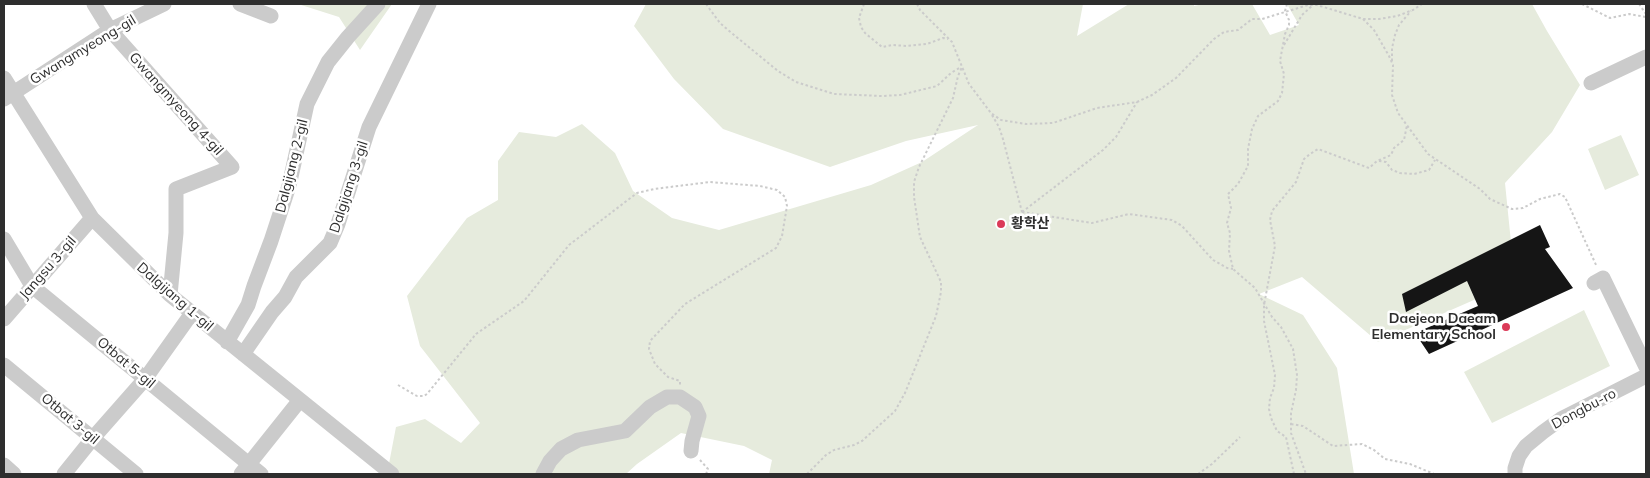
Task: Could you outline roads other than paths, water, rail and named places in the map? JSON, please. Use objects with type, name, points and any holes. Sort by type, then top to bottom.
[{"type":"street","name":"Gwangmyeong 4-gil","points":[[94,4],[110,30],[232,167],[176,190],[176,233],[170,295]]},
{"type":"street","name":"Gwangmyeong-gil","points":[[8,96],[110,30],[164,4]]},
{"type":"street","points":[[240,4],[271,16]]},
{"type":"street","name":"Dalgijang 2-gil","points":[[227,342],[248,305],[271,241],[289,186],[308,104],[328,62],[378,4]]},
{"type":"street","name":"Dalgijang 3-gil","points":[[243,354],[272,312],[285,297],[296,277],[330,243],[338,224],[369,127],[429,4]]},
{"type":"street","points":[[1591,83],[1646,57]]},
{"type":"street","name":"Dalgijang 1-gil","points":[[4,78],[8,96],[92,218],[170,295],[192,314],[392,474]]},
{"type":"street","name":"Jangsu 3-gil","points":[[4,319],[92,218]]},
{"type":"street","name":"Otbat 5-gil","points":[[4,239],[32,286],[145,379],[250,471]]},
{"type":"street","points":[[1598,280],[1646,367]]},
{"type":"street","points":[[64,474],[92,438],[145,379],[192,314]]},
{"type":"street","name":"Otbat 3-gil","points":[[4,365],[136,474]]},
{"type":"street","name":"Dongbu-ro","points":[[1515,474],[1519,456],[1526,446],[1543,432],[1561,419],[1646,376]]},
{"type":"street","points":[[543,474],[550,461],[561,449],[578,440],[625,431],[650,407],[667,397],[680,397],[694,407],[699,416],[691,451]]},
{"type":"street","points":[[250,471],[300,400]]},
{"type":"street","points":[[4,465],[14,474]]},
{"type":"place","name":"황학산","points":[[1001,224]]},
{"type":"place","name":"Daejeon Daeam Elementary School","points":[[1506,327]]}]
